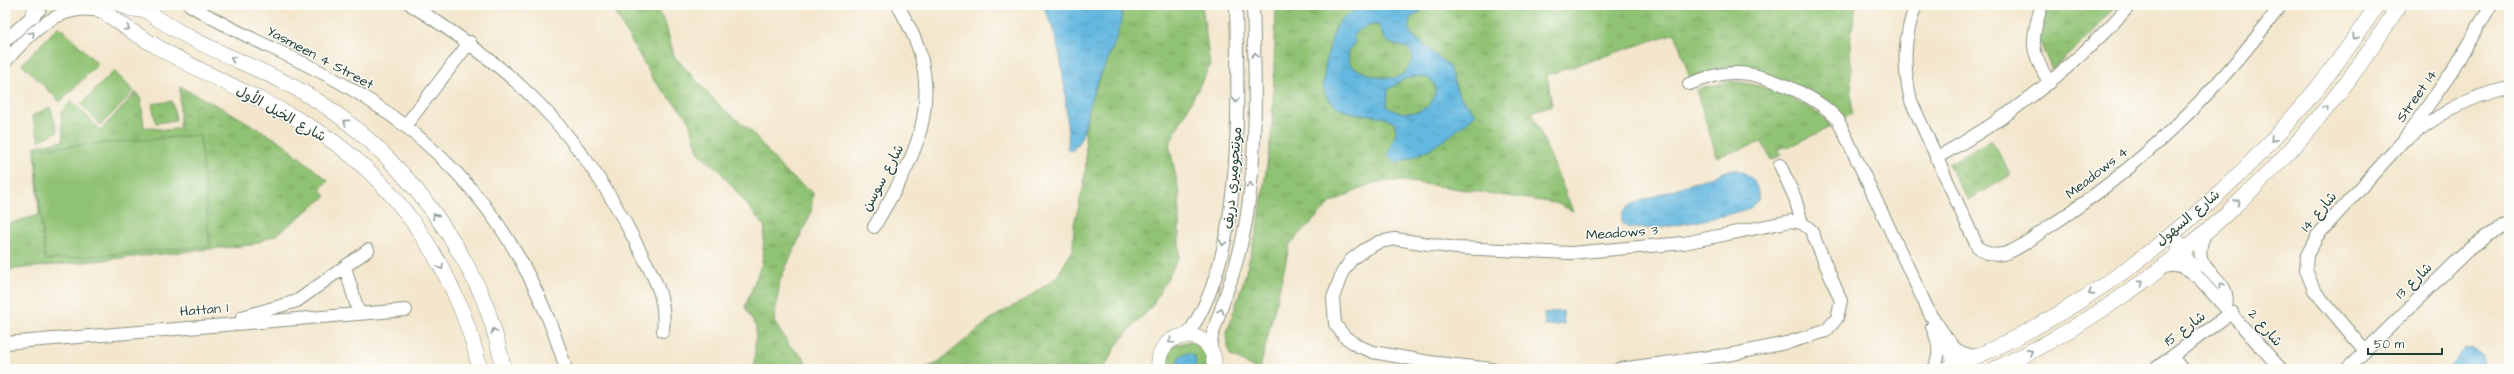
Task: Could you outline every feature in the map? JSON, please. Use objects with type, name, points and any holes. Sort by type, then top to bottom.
[{"type":"main road","points":[[123,5],[131,9],[142,8]]},
{"type":"main road","name":"شارع السهول","points":[[1954,368],[2042,324],[2114,278],[2182,224],[2244,169],[2322,82],[2377,5]]},
{"type":"main road","name":"شارع السهول","points":[[1995,369],[2048,342],[2095,315],[2161,268],[2208,229],[2302,138],[2351,77],[2399,5]]},
{"type":"main road","name":"شارع الخيل الأول","points":[[142,8],[201,44],[283,82],[322,104],[358,131],[392,163],[424,199],[478,286],[494,333],[504,369]]},
{"type":"main road","name":"شارع الخيل الأول","points":[[100,9],[159,48],[188,65],[307,125],[345,151],[376,180],[406,214],[433,252],[456,294],[473,338],[480,369]]},
{"type":"main road","points":[[2200,274],[2180,252],[2179,243],[2182,236],[2217,202],[2244,169]]},
{"type":"main road","points":[[1159,369],[1161,352],[1165,345],[1179,336],[1187,335],[1200,339],[1227,369]]},
{"type":"main road","points":[[1947,340],[1954,368]]},
{"type":"main road","points":[[1212,351],[1214,369]]},
{"type":"street","points":[[5,41],[35,10],[44,5]]},
{"type":"street","points":[[5,62],[47,19],[60,10],[77,5],[100,9]]},
{"type":"street","name":"Yasmeen 4 Street","points":[[190,5],[342,84],[405,126],[433,148],[473,189],[506,234],[534,283],[556,336],[566,369]]},
{"type":"street","points":[[411,5],[470,42],[505,70],[537,100],[566,133],[593,168],[617,205],[662,296],[665,314],[663,331]]},
{"type":"street","name":"شارع سوسن","points":[[874,227],[918,144],[925,112],[925,81],[918,50],[898,5]]},
{"type":"street","name":"مونتجوميري دريف","points":[[1187,335],[1204,306],[1223,247],[1228,219],[1236,125],[1236,5]]},
{"type":"street","name":"مونتجوميري دريف","points":[[1212,351],[1212,336],[1240,250],[1246,220],[1253,123],[1253,5]]},
{"type":"street","name":"Meadows 4","points":[[1916,5],[1905,42],[1906,82],[1918,120],[1977,246],[1981,251],[1994,256],[2007,254],[2088,200],[2155,145],[2234,64],[2281,5]]},
{"type":"street","points":[[2042,5],[2033,36],[2033,48],[2036,60],[2050,83]]},
{"type":"street","points":[[1936,158],[1998,122],[2050,83],[2094,43],[2130,5]]},
{"type":"street","name":"Street 14","points":[[2403,141],[2451,73],[2491,5]]},
{"type":"street","points":[[405,126],[470,42]]},
{"type":"street","points":[[1689,84],[1723,74],[1745,73],[1766,79],[1811,98],[1827,108],[1838,120],[1931,316],[1947,340],[1957,350],[1977,356]]},
{"type":"street","name":"Street 14","points":[[2403,141],[2454,105],[2474,97],[2509,88]]},
{"type":"street","name":"شارع 14","points":[[2364,351],[2314,290],[2306,270],[2307,256],[2317,236],[2403,141]]},
{"type":"street","points":[[1619,369],[1733,354],[1790,342],[1826,331],[1837,318],[1840,301],[1811,230],[1802,223],[1795,198],[1780,165]]},
{"type":"street","name":"Meadows 3","points":[[1492,369],[1429,362],[1373,352],[1358,346],[1345,337],[1335,324],[1333,298],[1342,273],[1351,260],[1364,250],[1379,242],[1395,239],[1456,248],[1571,252],[1656,246],[1785,222],[1802,223]]},
{"type":"street","name":"شارع 13","points":[[2347,369],[2469,249],[2488,235],[2509,224]]},
{"type":"street","points":[[2208,229],[2200,250],[2202,292],[2213,301],[2227,307]]},
{"type":"street","points":[[219,324],[288,304],[305,296],[368,250]]},
{"type":"street","points":[[2161,268],[2179,266],[2200,274],[2224,289],[2227,307]]},
{"type":"street","points":[[345,267],[360,314]]},
{"type":"street","points":[[305,296],[309,318]]},
{"type":"street","name":"شارع 15","points":[[2155,369],[2173,358],[2227,307]]},
{"type":"street","name":"شارع 2","points":[[2227,307],[2281,369]]},
{"type":"street","name":"Hattan 1","points":[[5,343],[219,324],[406,310]]},
{"type":"street","points":[[1931,316],[1939,345],[1939,354],[1934,369]]},
{"type":"street","points":[[2173,358],[2182,369]]},
{"type":"green space","points":[[611,5],[654,5],[665,22],[674,56],[721,107],[751,131],[784,171],[813,193],[811,213],[780,280],[774,322],[789,345],[804,358],[808,369],[749,369],[754,365],[756,327],[745,307],[762,263],[765,227],[719,170],[699,153],[688,118],[654,81]]},
{"type":"green space","points":[[1122,5],[1202,5],[1210,66],[1169,144],[1179,192],[1179,257],[1152,306],[1119,342],[1103,369],[921,369],[936,364],[992,318],[1024,300],[1056,278],[1073,250],[1074,224],[1084,185],[1086,162],[1085,129],[1090,102],[1115,41]]},
{"type":"green space","points":[[1276,5],[1856,5],[1850,42],[1852,114],[1843,118],[1819,96],[1757,70],[1724,67],[1690,78],[1675,33],[1547,75],[1552,105],[1532,112],[1573,211],[1556,203],[1403,181],[1375,182],[1332,202],[1290,244],[1260,369],[1256,369],[1230,355],[1226,335],[1244,280],[1258,225],[1272,131]]},
{"type":"green space","points":[[2048,5],[2116,5],[2095,30],[2052,70],[2037,36]]},
{"type":"green space","points":[[59,26],[98,64],[60,102],[22,64]]},
{"type":"green space","points":[[114,71],[134,91],[101,125],[81,104]]},
{"type":"green space","points":[[1731,81],[1757,86],[1785,95],[1812,109],[1832,126],[1787,148],[1786,146],[1778,150],[1781,155],[1771,160],[1762,142],[1717,157],[1696,90]]},
{"type":"green space","points":[[180,87],[228,111],[284,144],[328,181],[320,189],[326,196],[276,235],[251,245],[5,270],[5,225],[39,215],[35,146],[63,141],[61,112],[72,101],[101,130],[136,92],[141,100],[144,127],[168,130],[180,128]]},
{"type":"green space","points":[[172,101],[176,120],[156,123],[152,104]]},
{"type":"green space","points":[[50,107],[58,131],[39,141],[32,116]]},
{"type":"green space","points":[[200,135],[210,246],[45,260],[35,149]]},
{"type":"green space","points":[[1991,140],[2011,175],[1968,200],[1948,164]]},
{"type":"green space","points":[[1191,341],[1205,350],[1208,369],[1194,369],[1196,367],[1166,369],[1165,359],[1174,345]]},
{"type":"water","points":[[1043,5],[1122,5],[1122,17],[1115,42],[1090,102],[1086,122],[1080,140],[1072,151],[1067,149],[1068,139],[1066,106],[1061,62],[1054,33]]},
{"type":"water","points":[[1362,5],[1421,5],[1420,13],[1411,17],[1409,25],[1413,36],[1449,66],[1458,94],[1476,114],[1440,143],[1409,159],[1397,163],[1388,156],[1396,132],[1395,124],[1383,117],[1352,113],[1342,110],[1329,100],[1324,90],[1323,84],[1326,65],[1337,26],[1342,19]],"holes":[[[1372,24],[1378,25],[1388,42],[1404,46],[1411,52],[1413,56],[1408,69],[1402,75],[1390,78],[1374,76],[1353,67],[1349,63],[1348,52],[1355,42],[1353,36],[1356,32]],[[1416,76],[1428,78],[1435,84],[1435,93],[1432,101],[1427,107],[1412,113],[1395,111],[1387,107],[1388,90],[1402,80]]]},
{"type":"water","points":[[1733,169],[1744,173],[1755,184],[1758,200],[1750,208],[1705,220],[1664,227],[1631,228],[1622,224],[1622,214],[1632,204]]},
{"type":"water","points":[[1563,311],[1564,324],[1545,326],[1544,313]]},
{"type":"water","points":[[2472,349],[2482,355],[2485,369],[2446,369],[2464,351]]},
{"type":"water","points":[[1187,353],[1193,356],[1196,362],[1193,368],[1187,371],[1181,368],[1178,362],[1181,356]]}]
